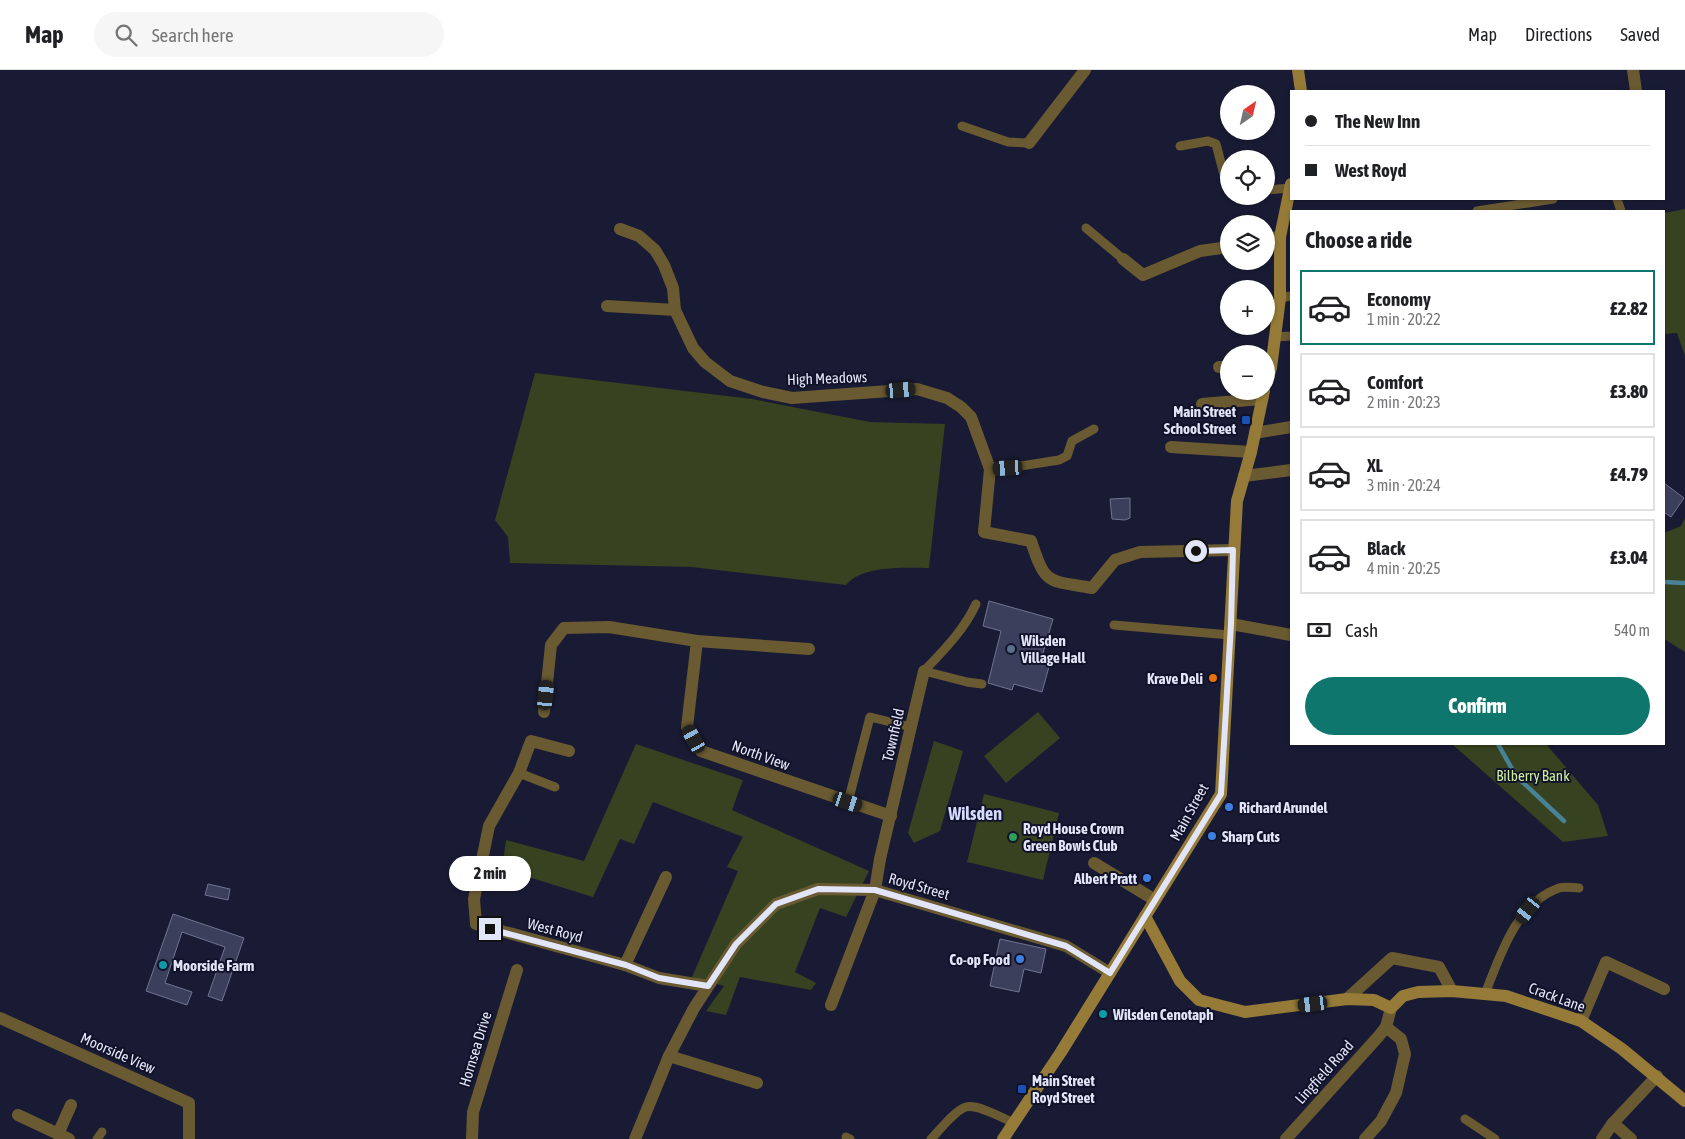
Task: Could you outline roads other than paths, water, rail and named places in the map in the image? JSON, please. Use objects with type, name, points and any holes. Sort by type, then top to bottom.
[{"type":"street","points":[[1029,143],[1085,70]]},
{"type":"street","points":[[1298,70],[1301,90]]},
{"type":"street","points":[[1633,70],[1636,90]]},
{"type":"street","points":[[1273,345],[1286,297],[1280,237],[1290,191]]},
{"type":"street","name":"High Meadows","points":[[620,229],[639,236],[655,250],[664,265],[673,288],[675,310],[693,348],[705,362],[730,381],[763,392],[792,398],[916,389],[947,398],[961,407],[971,417],[990,469]]},
{"type":"street","points":[[1275,238],[1280,237]]},
{"type":"street","points":[[1123,259],[1143,275],[1200,251],[1220,248]]},
{"type":"street","points":[[607,306],[675,310]]},
{"type":"street","points":[[1202,404],[1229,400]]},
{"type":"street","name":"Main Street","points":[[1003,1139],[1110,973],[1221,794],[1237,501],[1251,452],[1261,400]]},
{"type":"street","points":[[1254,433],[1290,427]]},
{"type":"street","points":[[1170,447],[1251,452]]},
{"type":"street","points":[[1008,468],[990,469],[984,532],[1031,541],[1040,569],[1048,579],[1092,588],[1114,560],[1140,552],[1233,550]]},
{"type":"street","points":[[1244,476],[1290,470]]},
{"type":"street","points":[[544,712],[551,645],[564,628],[608,627],[697,641],[809,649]]},
{"type":"street","points":[[1231,629],[1290,636]]},
{"type":"street","name":"North View","points":[[697,641],[687,727],[701,751],[891,816]]},
{"type":"street","name":"Townfield","points":[[831,1005],[875,890],[880,859],[924,671]]},
{"type":"street","name":"West Royd","points":[[569,751],[531,741],[519,773],[489,826],[474,899],[476,924],[626,965],[659,978],[708,986]]},
{"type":"street","points":[[1094,863],[1155,900]]},
{"type":"street","points":[[626,965],[666,877]]},
{"type":"street","name":"Royd Street","points":[[635,1139],[669,1056],[694,1008],[736,944],[776,904],[818,889],[875,890],[1066,946],[1110,973]]},
{"type":"street","points":[[1145,916],[1180,981],[1199,1000],[1245,1012],[1348,999],[1374,1000],[1391,1008]]},
{"type":"street","points":[[1348,999],[1392,958],[1439,967],[1452,991]]},
{"type":"street","points":[[1580,1021],[1606,962],[1634,981],[1664,989]]},
{"type":"street","name":"Hornsea Drive","points":[[472,1139],[473,1112],[517,970]]},
{"type":"street","name":"Crack Lane","points":[[1391,1008],[1403,996],[1418,992],[1452,991],[1506,996],[1580,1021],[1657,1076],[1685,1101]]},
{"type":"street","name":"Lingfield Road","points":[[1286,1139],[1386,1027],[1391,1008]]},
{"type":"street","name":"Moorside View","points":[[0,1018],[190,1104],[189,1139]]},
{"type":"street","points":[[1365,1139],[1381,1121],[1396,1093],[1405,1054],[1401,1039],[1386,1027]]},
{"type":"street","points":[[669,1056],[757,1083]]},
{"type":"street","points":[[1602,1139],[1613,1123],[1657,1076]]},
{"type":"street","points":[[18,1115],[63,1136],[71,1105]]},
{"type":"street","points":[[1613,1123],[1631,1139]]},
{"type":"lane","points":[[962,126],[1008,142],[1029,143]]},
{"type":"lane","points":[[1180,146],[1208,141],[1216,144],[1220,159]]},
{"type":"lane","points":[[1275,189],[1290,186]]},
{"type":"lane","points":[[1483,210],[1547,200]]},
{"type":"lane","points":[[1086,228],[1123,259]]},
{"type":"lane","points":[[1275,337],[1290,336]]},
{"type":"lane","points":[[1008,468],[1059,460],[1067,456],[1072,441],[1094,429]]},
{"type":"lane","name":"Townfield","points":[[924,671],[950,643],[970,617],[976,604]]},
{"type":"lane","points":[[1114,625],[1231,629]]},
{"type":"lane","points":[[924,671],[982,684]]},
{"type":"lane","points":[[848,802],[870,717],[911,727]]},
{"type":"lane","points":[[519,773],[555,787]]},
{"type":"lane","points":[[1485,994],[1500,955],[1520,919],[1535,901],[1561,887],[1579,888]]},
{"type":"lane","points":[[931,1139],[960,1110],[967,1107],[984,1110],[1014,1123]]},
{"type":"lane","points":[[1465,1119],[1495,1139]]},
{"type":"waterway","points":[[1665,582],[1685,583]]},
{"type":"waterway","points":[[1499,745],[1516,776],[1564,821]]},
{"type":"place","name":"Main Street School Street","points":[[1246,420]]},
{"type":"place","name":"Wilsden Village Hall","points":[[1011,649]]},
{"type":"place","name":"Krave Deli","points":[[1213,678]]},
{"type":"place","name":"Richard Arundel","points":[[1229,807]]},
{"type":"place","name":"Sharp Cuts","points":[[1212,836]]},
{"type":"place","name":"Royd House Crown Green Bowls Club","points":[[1013,837]]},
{"type":"place","name":"Albert Pratt","points":[[1147,878]]},
{"type":"place","name":"Co-op Food","points":[[1020,959]]},
{"type":"place","name":"Moorside Farm","points":[[163,965]]},
{"type":"place","name":"Wilsden Cenotaph","points":[[1103,1014]]},
{"type":"place","name":"Main Street Royd Street","points":[[1022,1089]]},
{"type":"district","name":"Wilsden","points":[[975,813]]},
{"type":"park label","name":"Bilberry Bank","points":[[1533,775]]}]
